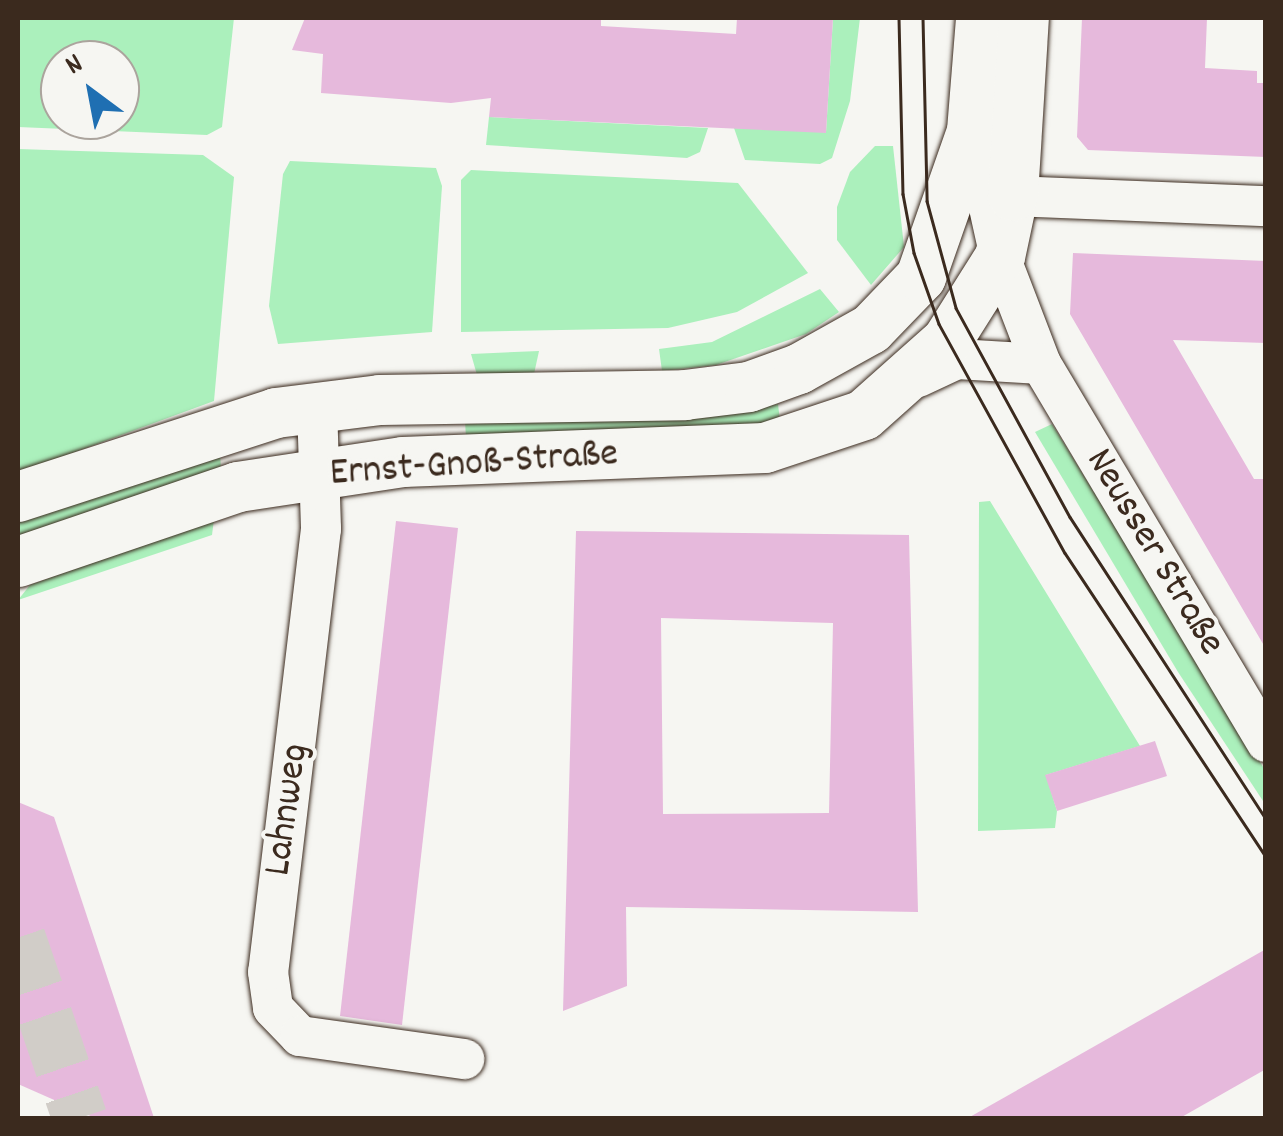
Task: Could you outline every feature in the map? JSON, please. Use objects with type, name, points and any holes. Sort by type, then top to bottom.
[{"type":"street","name":"Neusser Straße","points":[[981,18],[972,131],[1000,257],[1041,364],[1266,742]]},
{"type":"street","points":[[1014,196],[1024,18]]},
{"type":"street","points":[[972,131],[1014,196]]},
{"type":"street","name":"Ernst-Gnoß-Straße","points":[[18,497],[245,420],[317,407],[685,396],[748,387],[799,369],[871,329],[921,277],[972,131]]},
{"type":"street","points":[[1014,196],[1266,206]]},
{"type":"street","name":"Ernst-Gnoß-Straße","points":[[18,562],[201,498],[320,475],[404,462],[765,448],[821,432],[864,415],[910,381],[963,322],[1000,257],[1014,196]]},
{"type":"street","points":[[910,381],[957,359],[1041,364]]},
{"type":"street","points":[[799,369],[821,432]]},
{"type":"street","name":"Lahnweg","points":[[317,407],[320,475],[311,651],[268,972],[273,1008],[300,1036],[464,1059]]},
{"type":"green space","points":[[18,18],[234,18],[222,127],[207,135],[140,132],[140,40],[40,40],[40,128],[18,127]]},
{"type":"green space","points":[[833,18],[860,18],[850,101],[832,158],[820,164],[745,160],[734,128],[826,132]]},
{"type":"green space","points":[[489,117],[708,128],[700,152],[687,158],[486,145]]},
{"type":"green space","points":[[875,146],[893,146],[904,247],[871,285],[837,240],[837,207],[850,172]]},
{"type":"green space","points":[[18,149],[203,155],[234,177],[214,401],[18,473]]},
{"type":"green space","points":[[290,161],[436,168],[442,186],[432,332],[278,344],[269,306],[283,174]]},
{"type":"green space","points":[[471,170],[738,183],[808,273],[737,312],[668,328],[461,332],[461,180]]},
{"type":"green space","points":[[820,289],[839,312],[806,334],[716,365],[662,371],[659,349],[712,342]]},
{"type":"green space","points":[[539,351],[534,374],[477,375],[471,354]]},
{"type":"green space","points":[[778,404],[780,421],[765,425],[466,438],[465,421],[717,416]]},
{"type":"green space","points":[[1052,424],[1265,770],[1265,804],[1178,672],[1035,432]]},
{"type":"green space","points":[[220,453],[221,469],[18,537],[18,519]]},
{"type":"green space","points":[[990,501],[1140,746],[1046,775],[1057,811],[1055,828],[978,831],[979,502]]},
{"type":"green space","points":[[214,519],[212,535],[18,600],[30,585]]},
{"type":"building","points":[[305,18],[601,18],[601,26],[736,34],[737,18],[833,18],[826,133],[489,117],[491,98],[451,103],[321,93],[323,54],[292,50]]},
{"type":"building","points":[[1082,18],[1207,18],[1205,68],[1257,71],[1257,83],[1266,83],[1266,157],[1088,150],[1077,137]]},
{"type":"building","points":[[1073,253],[1266,261],[1266,343],[1173,340],[1254,479],[1266,479],[1266,649],[1070,314]]},
{"type":"building","points":[[396,521],[458,528],[402,1025],[340,1016]]},
{"type":"building","points":[[576,531],[909,535],[918,912],[626,907],[627,986],[563,1011]],"holes":[[[661,618],[833,623],[829,813],[663,814]]]},
{"type":"building","points":[[1155,741],[1167,776],[1057,811],[1045,775]]},
{"type":"building","points":[[18,802],[54,817],[154,1118],[95,1118],[18,1084]]},
{"type":"building","points":[[1266,949],[1266,1069],[1180,1118],[968,1118]]},
{"type":"tunnel","points":[[18,937],[80,1118]]},
{"type":"tram line","points":[[899,18],[903,194],[914,253],[939,324],[1065,553],[1266,857]]},
{"type":"tram line","points":[[923,18],[927,201],[956,308],[1070,517],[1266,819]]}]
